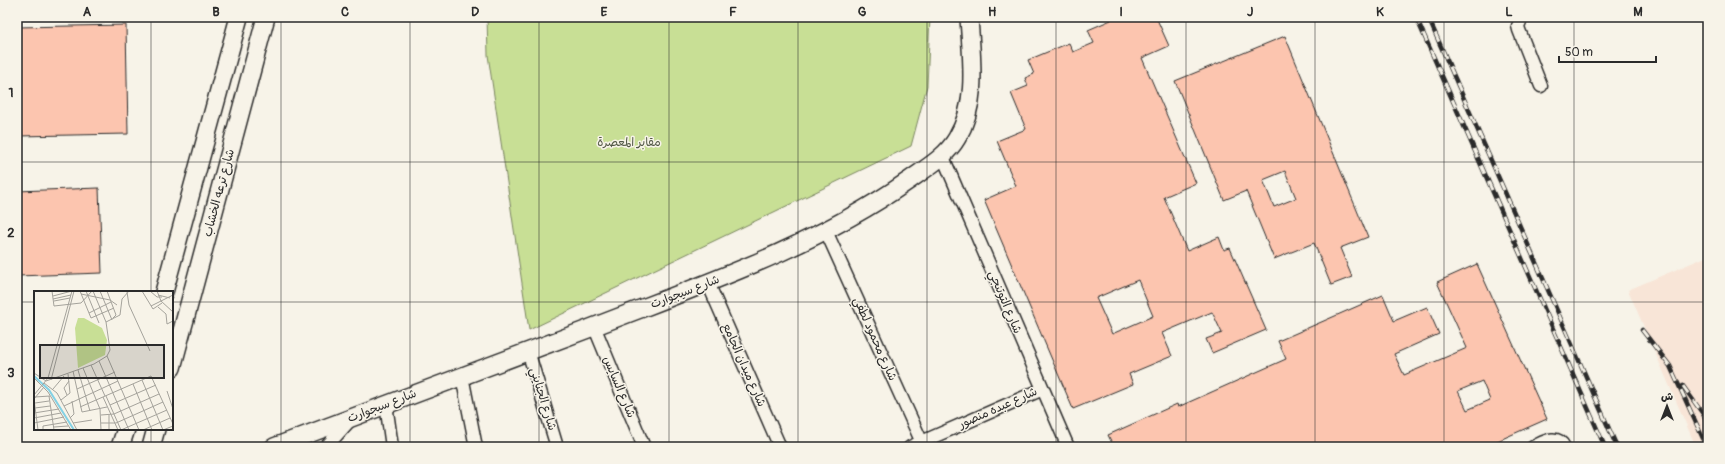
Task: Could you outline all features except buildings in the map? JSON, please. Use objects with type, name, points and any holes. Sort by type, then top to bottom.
[{"type":"street","points":[[164,291],[239,17]]},
{"type":"street","name":"شارع ترعه الخشاب","points":[[173,364],[266,17]]},
{"type":"street","name":"شارع سيجوارت","points":[[274,447],[708,283],[788,250],[826,231],[886,196],[943,157],[957,138],[967,117],[972,94],[969,17]]},
{"type":"street","points":[[1522,17],[1518,26],[1519,30],[1541,86]]},
{"type":"street","name":"شارع التوتنجي","points":[[943,157],[1068,447]]},
{"type":"street","name":"شارع محمود لطفي","points":[[826,231],[923,444]]},
{"type":"street","name":"شارع ميدان الجامع","points":[[708,283],[780,447]]},
{"type":"street","name":"شارع السايس","points":[[594,326],[644,447]]},
{"type":"street","name":"شارع الجنايني","points":[[528,352],[557,447]]},
{"type":"street","points":[[462,376],[476,447]]},
{"type":"street","name":"شارع عبده منصور","points":[[910,447],[923,444],[1043,389]]},
{"type":"street","points":[[386,404],[392,447]]},
{"type":"street","points":[[326,447],[352,417]]},
{"type":"street","points":[[120,447],[126,430]]},
{"type":"street","points":[[1533,447],[1550,439],[1559,440],[1564,447]]},
{"type":"shaded area","points":[[1708,256],[1708,447],[1696,447],[1628,290]]},
{"type":"green space","name":"مقابر المعصرة","points":[[487,17],[930,17],[927,86],[911,146],[529,330],[488,55]]},
{"type":"railway","points":[[1416,17],[1605,447]]},
{"type":"railway","points":[[1428,17],[1617,447]]},
{"type":"railway","points":[[1642,330],[1670,366],[1707,447]]},
{"type":"railway","points":[[1683,386],[1703,414],[1708,426]]}]
